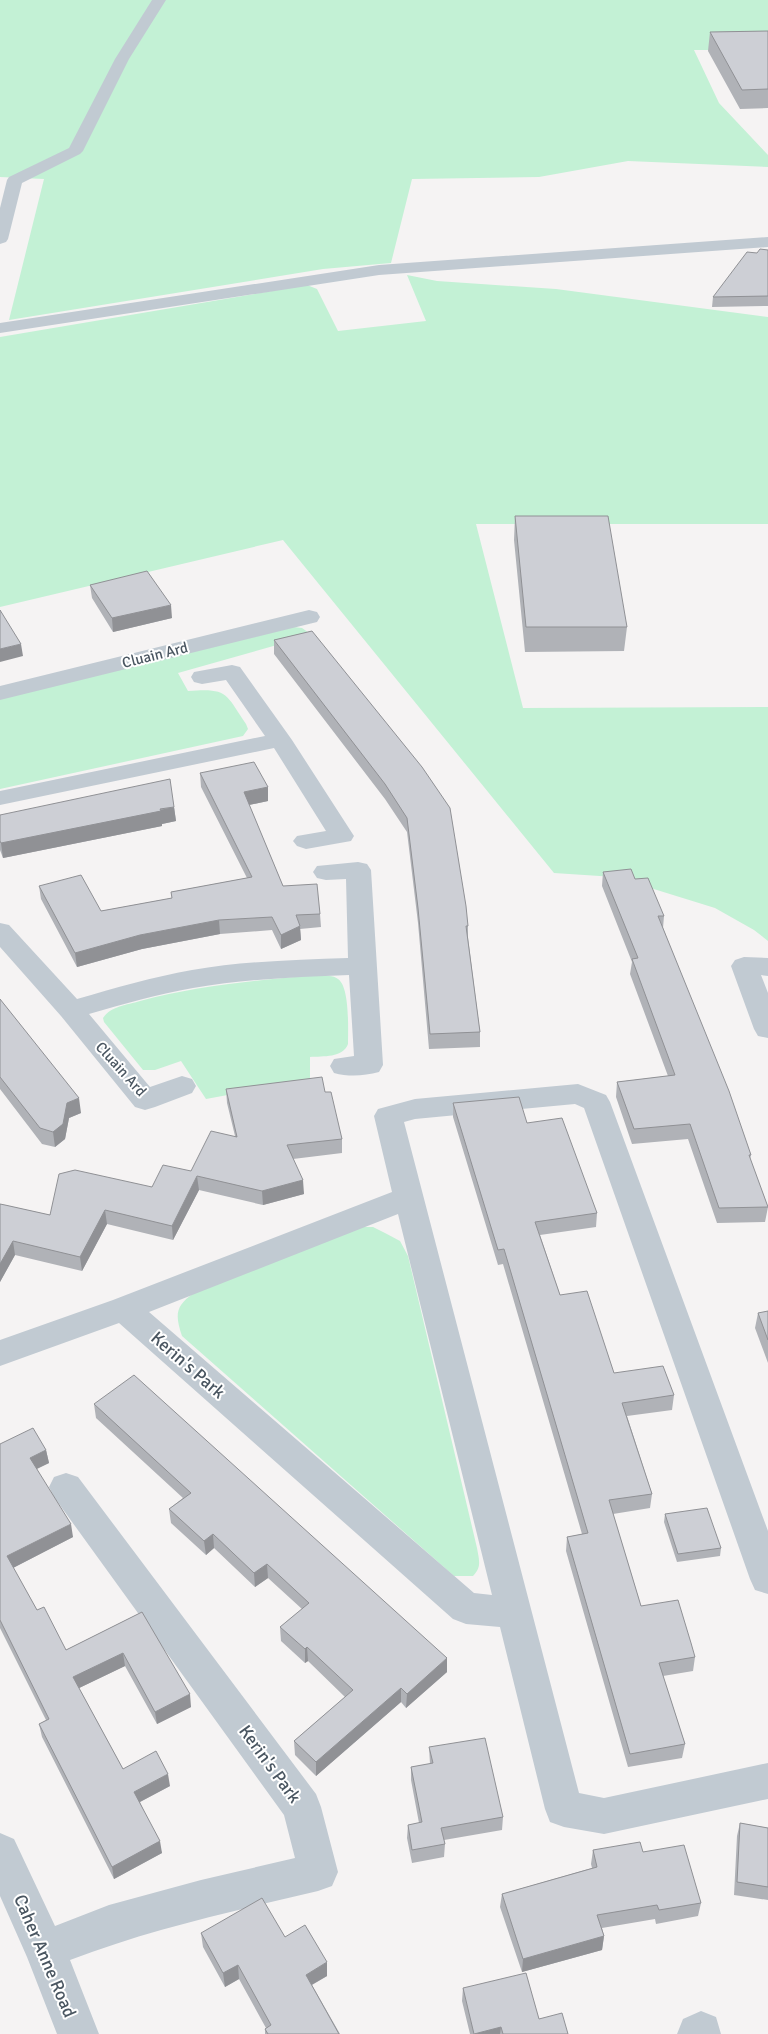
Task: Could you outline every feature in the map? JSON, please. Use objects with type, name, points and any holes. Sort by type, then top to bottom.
[{"type":"street","points":[[0,239],[15,180],[74,151],[122,59],[159,0]]},
{"type":"street","points":[[0,328],[379,270],[768,242]]},
{"type":"street","name":"Cluain Ard","points":[[0,693],[309,617]]},
{"type":"street","points":[[202,677],[232,672],[280,740],[342,836],[306,842]]},
{"type":"street","points":[[0,798],[280,740]]},
{"type":"street","points":[[326,872],[358,870],[369,1065],[344,1066]]},
{"type":"street","name":"Cluain Ard","points":[[0,931],[71,1010],[145,1100],[182,1086]]},
{"type":"street","points":[[71,1010],[168,983],[286,968],[362,966]]},
{"type":"street","points":[[768,967],[744,966],[768,1029]]},
{"type":"street","points":[[768,1579],[596,1102],[578,1094],[415,1109],[388,1116],[512,1613],[564,1809],[604,1816],[768,1781]]},
{"type":"street","points":[[0,1353],[124,1309],[408,1198]]},
{"type":"street","name":"Kerin's Park","points":[[124,1309],[466,1608],[512,1613]]},
{"type":"street","name":"Kerin's Park","points":[[45,1950],[109,1925],[201,1899],[318,1872],[302,1806],[66,1487]]},
{"type":"street","name":"Caher Anne Road","points":[[0,1852],[45,1950],[78,2034]]},
{"type":"green space","points":[[0,0],[768,0],[768,50],[694,50],[719,103],[768,155],[768,167],[628,161],[539,177],[412,179],[391,263],[323,269],[9,320],[44,179],[0,177]]},
{"type":"green space","points":[[407,275],[437,281],[556,289],[768,317],[768,524],[476,524],[523,708],[768,707],[768,941],[754,930],[715,908],[615,877],[554,873],[283,540],[0,607],[0,337],[307,285],[317,289],[338,331],[426,321]]},
{"type":"green space","points":[[294,627],[302,628],[312,635],[178,673],[188,691],[218,692],[229,699],[248,729],[243,736],[0,789],[0,699]]},
{"type":"green space","points":[[319,975],[338,979],[345,991],[348,1009],[348,1044],[342,1052],[337,1054],[310,1057],[310,1080],[206,1099],[181,1061],[155,1070],[143,1070],[104,1022],[103,1018],[110,1011],[120,1006],[162,995],[251,981]]},
{"type":"green space","points":[[356,1227],[373,1227],[400,1241],[408,1256],[477,1548],[479,1566],[473,1576],[454,1576],[182,1336],[178,1322],[178,1312],[183,1302],[194,1293]]},
{"type":"building","points":[[768,31],[768,89],[742,90],[710,32]]},
{"type":"building","points":[[760,249],[768,250],[768,296],[713,297],[747,252],[757,253]]},
{"type":"building","points":[[515,516],[608,516],[627,627],[526,627]]},
{"type":"building","points":[[147,571],[171,605],[112,618],[90,585]]},
{"type":"building","points":[[0,610],[21,644],[0,649]]},
{"type":"building","points":[[312,631],[422,767],[450,808],[466,906],[468,926],[466,926],[480,1032],[430,1034],[407,818],[385,784],[274,640]]},
{"type":"building","points":[[254,762],[268,787],[244,792],[283,886],[317,884],[320,914],[296,915],[300,926],[281,935],[272,917],[219,920],[140,935],[75,953],[39,886],[81,875],[101,911],[172,898],[171,892],[252,877],[200,773]]},
{"type":"building","points":[[170,779],[174,807],[1,843],[0,841],[0,815]]},
{"type":"building","points":[[631,869],[635,879],[648,878],[664,916],[658,916],[729,1091],[768,1207],[719,1208],[690,1124],[634,1129],[617,1082],[675,1075],[632,959],[638,958],[603,872]]},
{"type":"building","points":[[0,999],[79,1098],[67,1103],[63,1124],[53,1132],[40,1128],[0,1077]]},
{"type":"building","points":[[322,1077],[325,1092],[331,1092],[342,1139],[287,1145],[303,1180],[262,1191],[197,1176],[172,1226],[105,1210],[80,1257],[13,1241],[0,1264],[0,1204],[50,1215],[59,1174],[75,1170],[152,1187],[163,1165],[191,1171],[211,1131],[237,1137],[226,1089]]},
{"type":"building","points":[[519,1097],[527,1123],[562,1118],[597,1213],[535,1222],[560,1295],[587,1291],[614,1373],[663,1366],[674,1395],[622,1403],[652,1494],[609,1500],[641,1606],[678,1600],[695,1657],[659,1663],[685,1744],[630,1754],[567,1537],[588,1533],[504,1249],[498,1250],[453,1103]]},
{"type":"building","points":[[768,1311],[768,1340],[758,1313]]},
{"type":"building","points":[[134,1375],[447,1658],[407,1694],[401,1688],[316,1762],[294,1741],[353,1690],[307,1647],[305,1649],[280,1627],[309,1603],[267,1564],[254,1573],[213,1534],[204,1541],[169,1509],[191,1493],[94,1404]]},
{"type":"building","points":[[33,1428],[46,1450],[30,1458],[71,1524],[7,1556],[37,1610],[44,1607],[66,1650],[142,1612],[190,1694],[155,1712],[123,1653],[73,1677],[123,1769],[156,1751],[168,1774],[134,1792],[160,1841],[112,1867],[39,1724],[49,1719],[0,1620],[0,1444]]},
{"type":"building","points":[[707,1508],[721,1548],[678,1554],[665,1514]]},
{"type":"building","points":[[485,1738],[503,1817],[441,1828],[445,1844],[412,1850],[408,1825],[422,1822],[411,1767],[433,1763],[429,1747]]},
{"type":"building","points":[[740,1823],[768,1828],[768,1887],[737,1882]]},
{"type":"building","points":[[640,1842],[643,1852],[684,1845],[701,1903],[659,1910],[657,1905],[597,1915],[604,1936],[523,1959],[502,1894],[597,1867],[593,1850]]},
{"type":"building","points":[[262,1898],[285,1937],[305,1925],[327,1962],[306,1975],[339,2034],[268,2034],[265,2029],[271,2025],[238,1965],[223,1973],[201,1933]]},
{"type":"building","points":[[526,1973],[539,2019],[562,2013],[568,2034],[503,2034],[501,2027],[474,2034],[463,1988]]}]
